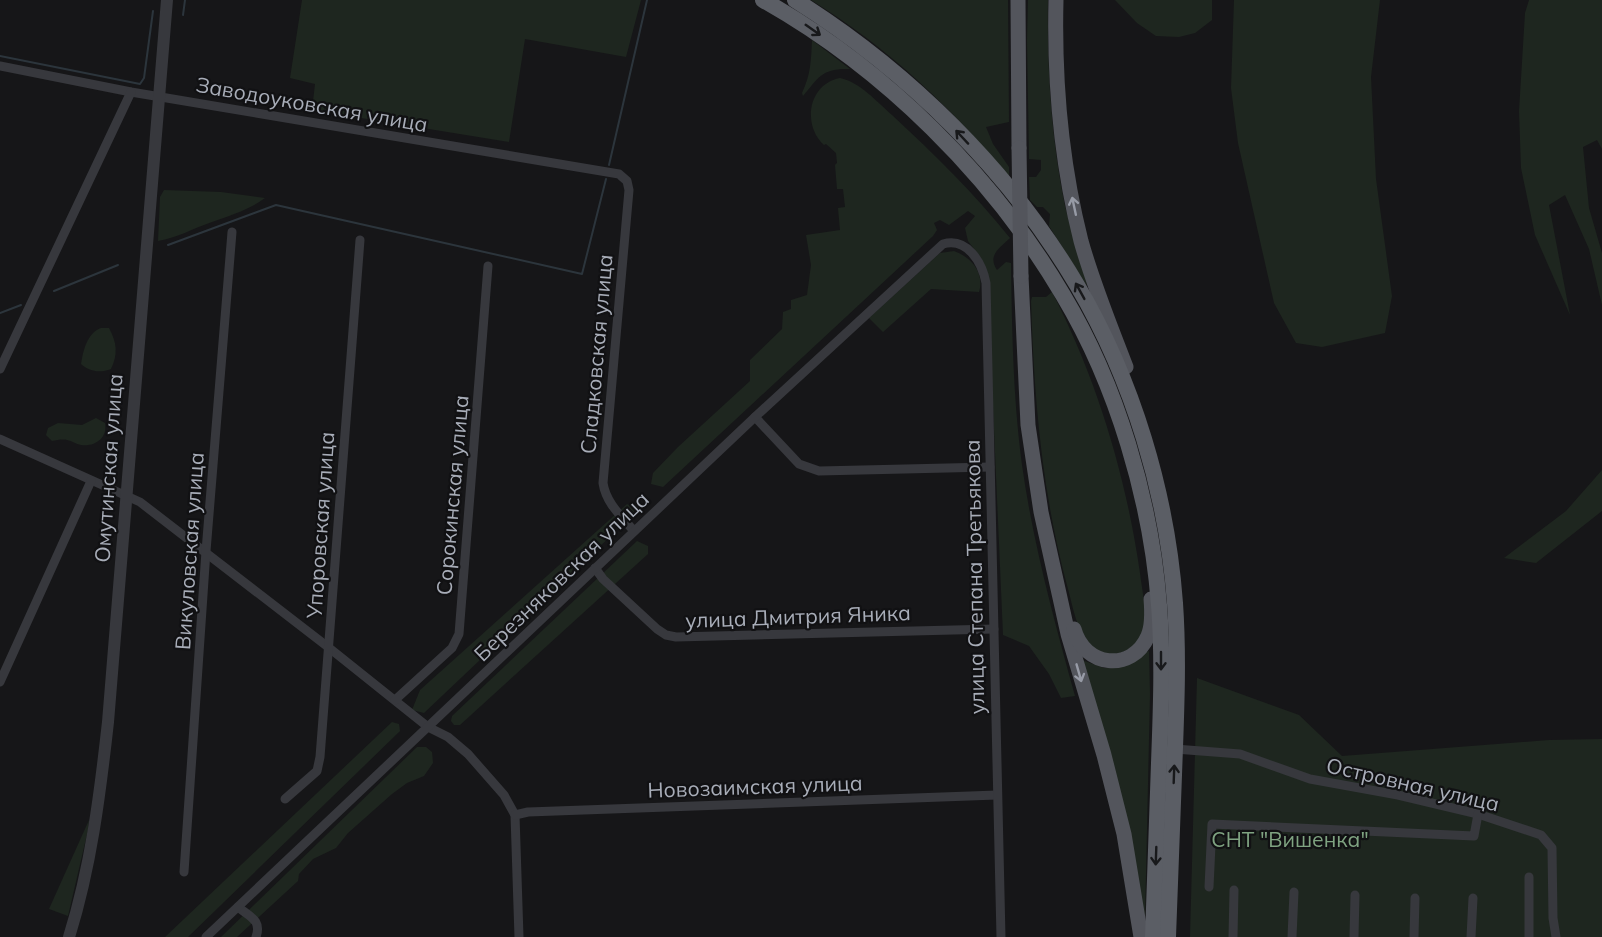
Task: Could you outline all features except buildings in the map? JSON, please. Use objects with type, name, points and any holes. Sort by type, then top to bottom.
[{"type":"highway","points":[[763,0],[828,41],[911,108],[954,151],[1000,206],[1045,266],[1081,328],[1104,379],[1122,426],[1138,480],[1150,537],[1159,603],[1161,694],[1153,937]]},
{"type":"highway","points":[[795,0],[878,58],[943,117],[1012,193],[1058,255],[1079,288],[1096,321],[1129,398],[1161,507],[1171,564],[1177,637],[1168,937]]},
{"type":"main road","points":[[1018,0],[1021,276],[1028,425],[1045,535],[1068,634],[1119,813],[1141,937]]},
{"type":"main road","points":[[1056,0],[1057,85],[1063,144],[1073,204],[1091,275],[1141,406],[1152,444],[1162,486],[1171,564]]},
{"type":"main road","points":[[1045,535],[1080,644],[1094,657],[1107,661],[1122,660],[1137,652],[1148,638],[1151,624],[1148,567],[1138,511],[1104,379]]},
{"type":"street","name":"Омутинская улица","points":[[69,937],[85,876],[98,809],[115,633],[167,0]]},
{"type":"street","name":"Заводоуковская улица","points":[[0,66],[159,97],[620,174]]},
{"type":"street","points":[[0,369],[131,92]]},
{"type":"street","name":"Сладковская улица","points":[[620,174],[627,181],[629,190],[603,483],[605,495],[612,507],[634,531]]},
{"type":"street","name":"Викуловская улица","points":[[184,872],[206,551],[232,232]]},
{"type":"street","name":"Упоровская улица","points":[[285,799],[317,771],[360,240]]},
{"type":"street","name":"улица Степана Третьякова","points":[[943,244],[950,242],[963,245],[978,262],[984,277],[1001,937]]},
{"type":"street","name":"Березняковская улица","points":[[206,937],[755,417],[943,244]]},
{"type":"street","name":"Сорокинская улица","points":[[395,700],[452,648],[459,634],[488,266]]},
{"type":"street","points":[[755,417],[799,464],[819,471],[990,467]]},
{"type":"street","points":[[0,439],[140,502],[206,551],[428,727],[448,737],[468,754],[504,795],[515,815],[519,937]]},
{"type":"street","points":[[0,682],[92,481]]},
{"type":"street","name":"улица Дмитрия Яника","points":[[596,568],[603,579],[650,623],[666,635],[676,638],[993,629]]},
{"type":"street","name":"Островная улица","points":[[1175,749],[1240,754],[1310,779],[1398,795],[1478,814],[1541,835],[1552,848],[1556,937]]},
{"type":"street","name":"Новозаимская улица","points":[[515,815],[528,812],[997,795]]},
{"type":"street","points":[[1209,887],[1212,824],[1474,836],[1478,814]]},
{"type":"street","points":[[1529,877],[1529,937]]},
{"type":"street","points":[[1233,937],[1234,890]]},
{"type":"street","points":[[1292,937],[1294,892]]},
{"type":"street","points":[[1354,937],[1355,895]]},
{"type":"street","points":[[1414,937],[1415,898]]},
{"type":"street","points":[[1471,937],[1473,898]]},
{"type":"street","points":[[237,907],[257,923],[259,930],[256,937]]},
{"type":"green space","points":[[302,0],[641,0],[626,57],[525,39],[509,142],[312,110],[315,84],[290,78]]},
{"type":"green space","points":[[811,0],[1008,0],[1009,122],[986,127],[993,144],[1009,167],[1009,177],[965,127],[918,80],[867,38]]},
{"type":"green space","points":[[1028,0],[1048,0],[1049,78],[1056,155],[1065,206],[1087,286],[1049,226],[1050,214],[1030,200],[1029,177],[1036,177],[1041,170],[1041,160],[1029,159]]},
{"type":"green space","points":[[1115,0],[1212,0],[1212,20],[1195,33],[1179,37],[1156,36],[1137,23]]},
{"type":"green space","points":[[1234,0],[1380,0],[1371,77],[1376,179],[1392,296],[1385,333],[1322,347],[1296,343],[1274,303],[1238,143],[1231,88]]},
{"type":"green space","points":[[1529,0],[1602,0],[1602,149],[1597,140],[1583,147],[1589,208],[1602,253],[1602,305],[1589,249],[1565,195],[1549,205],[1570,315],[1535,235],[1521,168],[1519,111],[1525,13]]},
{"type":"green space","points":[[812,40],[850,69],[827,72],[803,96],[810,67]]},
{"type":"green space","points":[[840,78],[861,88],[908,130],[968,190],[1010,238],[996,252],[993,260],[997,270],[1006,262],[1011,263],[1015,389],[1022,465],[1038,552],[1075,696],[1061,698],[1049,674],[1029,646],[1003,635],[992,384],[981,258],[968,241],[965,228],[975,216],[968,211],[949,225],[940,220],[934,223],[937,230],[933,236],[663,487],[651,484],[653,473],[750,381],[750,360],[782,329],[783,312],[791,309],[791,300],[807,295],[811,265],[806,235],[840,230],[838,208],[845,207],[843,189],[837,189],[836,153],[817,137],[811,117],[815,97],[821,88]]},
{"type":"green space","points":[[164,190],[221,192],[265,198],[240,212],[158,241],[160,197]]},
{"type":"green space","points":[[954,251],[966,257],[975,267],[980,278],[979,292],[931,289],[883,332],[869,318],[940,253]]},
{"type":"green space","points":[[1052,292],[1083,359],[1108,429],[1127,500],[1134,537],[1145,618],[1142,635],[1136,643],[1118,653],[1098,652],[1089,645],[1080,630],[1052,518],[1037,410],[1031,301],[1032,297],[1046,297]]},
{"type":"green space","points":[[101,328],[109,328],[114,339],[116,353],[111,369],[95,371],[81,364],[89,338]]},
{"type":"green space","points":[[96,418],[105,423],[105,428],[102,437],[91,445],[81,445],[65,440],[52,441],[46,435],[48,428],[58,423],[82,425]]},
{"type":"green space","points":[[1602,470],[1602,511],[1536,563],[1504,558],[1566,511]]},
{"type":"green space","points":[[627,504],[634,507],[635,513],[424,713],[412,710],[420,690]]},
{"type":"green space","points":[[637,541],[648,546],[648,554],[460,725],[454,725],[451,721],[452,716]]},
{"type":"green space","points":[[1149,651],[1145,920],[1082,660],[1104,668],[1112,668]]},
{"type":"green space","name":"СНТ \"Вишенка\"","points":[[1197,678],[1299,715],[1342,756],[1549,740],[1602,739],[1602,937],[1190,937]]},
{"type":"green space","points":[[392,722],[399,724],[400,731],[188,937],[165,937]]},
{"type":"green space","points":[[417,747],[426,747],[432,752],[433,763],[424,776],[407,783],[392,794],[348,833],[336,848],[313,859],[299,874],[298,881],[237,937],[221,937]]},
{"type":"green space","points":[[89,820],[88,830],[68,916],[49,909]]},
{"type":"waterway","points":[[183,15],[185,0]]},
{"type":"waterway","points":[[609,165],[647,0]]},
{"type":"waterway","points":[[0,56],[140,84],[144,78],[153,11]]},
{"type":"waterway","points":[[168,245],[276,205],[582,274],[606,179]]},
{"type":"waterway","points":[[54,291],[118,265]]},
{"type":"waterway","points":[[0,313],[21,305]]}]
